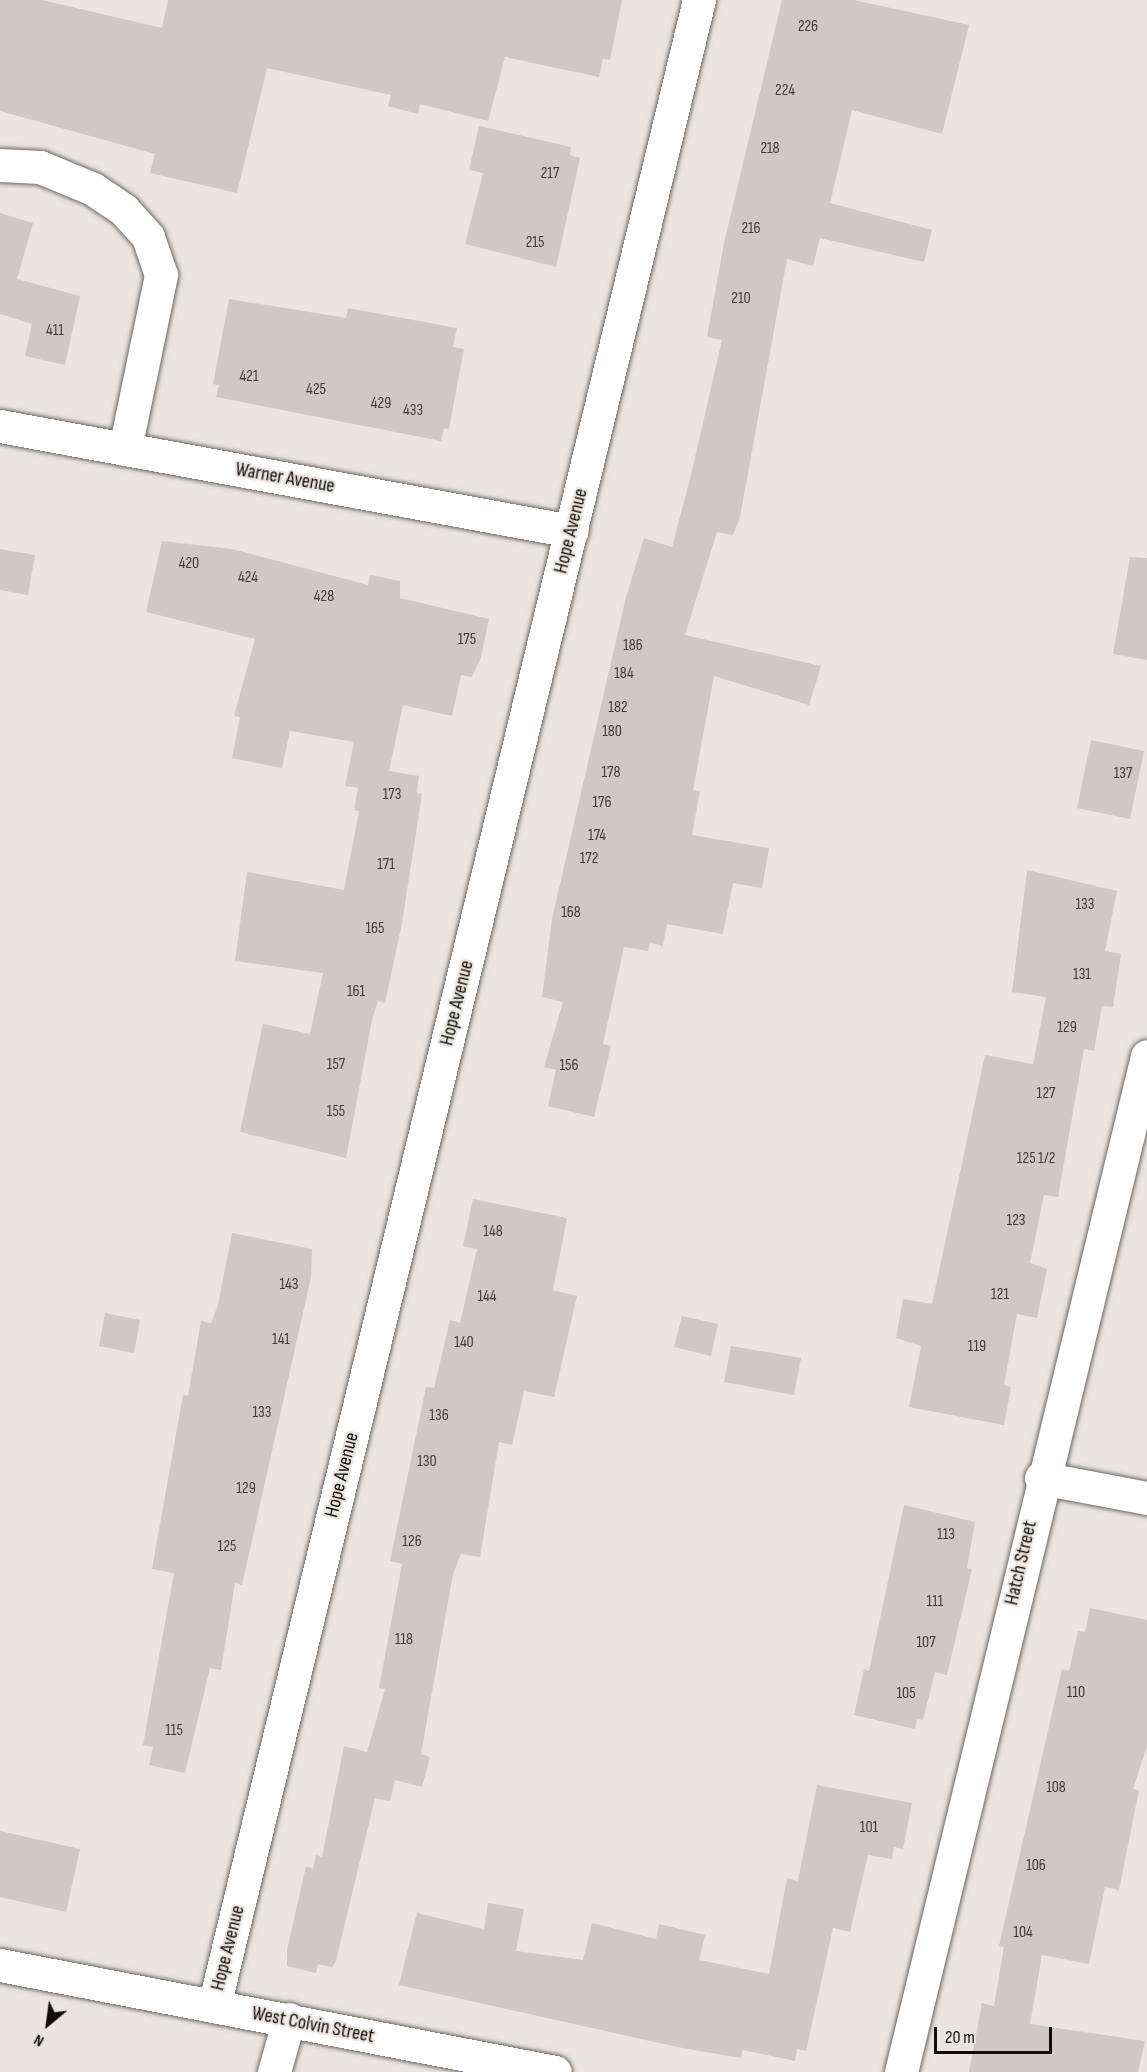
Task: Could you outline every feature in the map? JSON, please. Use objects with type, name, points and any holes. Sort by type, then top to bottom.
[{"type":"street","name":"Hope Avenue","points":[[214,2006],[699,0]]},
{"type":"street","points":[[0,165],[40,167],[93,189],[124,210],[148,237],[161,275],[125,449]]},
{"type":"street","name":"Warner Avenue","points":[[0,426],[571,531]]},
{"type":"street","name":"Hatch Street","points":[[901,2072],[1041,1478],[1147,1056]]},
{"type":"street","points":[[1041,1478],[1147,1498]]},
{"type":"street","name":"West Colvin Street","points":[[0,1965],[555,2072]]},
{"type":"street","points":[[274,2072],[289,2019]]},
{"type":"building","points":[[0,0],[42,0],[162,28],[168,0],[622,0],[610,60],[603,59],[599,77],[505,57],[488,121],[420,104],[418,114],[388,106],[391,95],[267,68],[237,193],[150,173],[155,154],[0,111]]},
{"type":"building","points":[[782,0],[854,0],[969,25],[942,134],[852,110],[830,203],[932,230],[924,262],[820,238],[813,266],[787,259],[740,517],[733,535],[717,532],[685,635],[821,666],[809,705],[714,676],[693,790],[700,791],[692,835],[769,848],[762,888],[733,883],[723,934],[667,924],[663,946],[650,943],[648,951],[624,947],[603,1044],[611,1046],[594,1117],[548,1106],[556,1070],[544,1067],[563,1002],[542,997],[552,919],[626,597],[644,538],[672,547],[691,475],[722,340],[707,337],[724,243]]},
{"type":"building","points":[[479,126],[571,147],[570,155],[580,158],[556,267],[465,244],[483,173],[469,170]]},
{"type":"building","points":[[0,213],[33,223],[17,279],[80,296],[65,365],[25,356],[32,324],[0,314]]},
{"type":"building","points":[[229,299],[346,318],[348,308],[457,328],[453,347],[464,349],[449,429],[444,428],[441,441],[216,397],[219,385],[213,384]]},
{"type":"building","points":[[162,541],[232,549],[368,585],[370,575],[400,581],[400,598],[489,619],[481,657],[472,677],[461,675],[452,716],[403,705],[389,771],[419,776],[417,793],[422,794],[402,923],[385,1003],[378,1001],[372,1020],[346,1158],[240,1132],[263,1024],[310,1034],[323,973],[235,961],[247,872],[344,890],[359,811],[354,810],[358,788],[345,786],[354,742],[290,731],[282,768],[232,758],[240,717],[234,716],[255,639],[146,612]]},
{"type":"building","points":[[0,549],[35,555],[28,595],[0,590]]},
{"type":"building","points":[[1130,557],[1147,558],[1147,660],[1113,654]]},
{"type":"building","points":[[1091,740],[1144,751],[1130,819],[1077,808]]},
{"type":"building","points":[[1027,870],[1117,891],[1105,951],[1121,954],[1113,1007],[1102,1006],[1094,1051],[1084,1049],[1058,1197],[1044,1195],[1030,1263],[1047,1269],[1037,1318],[1017,1314],[1004,1385],[1011,1387],[1004,1425],[909,1407],[921,1346],[896,1338],[903,1299],[932,1304],[985,1055],[1033,1064],[1046,997],[1012,992]]},
{"type":"building","points":[[473,1199],[567,1218],[553,1290],[577,1296],[554,1397],[524,1391],[512,1445],[499,1442],[480,1557],[461,1554],[453,1574],[421,1754],[430,1757],[422,1787],[395,1780],[390,1801],[375,1798],[336,1961],[332,1967],[318,1964],[316,1973],[287,1966],[287,1950],[306,1866],[313,1869],[316,1855],[322,1857],[344,1746],[367,1752],[385,1689],[379,1688],[402,1564],[390,1561],[426,1387],[434,1388],[450,1320],[460,1323],[477,1249],[463,1246]]},
{"type":"building","points":[[232,1233],[312,1249],[311,1277],[242,1585],[235,1583],[221,1670],[210,1668],[185,1773],[149,1765],[153,1747],[143,1745],[174,1573],[152,1569],[183,1395],[188,1396],[201,1321],[211,1323],[218,1305]]},
{"type":"building","points":[[105,1313],[140,1320],[134,1353],[99,1346]]},
{"type":"building","points":[[682,1316],[718,1324],[711,1356],[674,1347]]},
{"type":"building","points":[[731,1346],[801,1358],[794,1395],[724,1382]]},
{"type":"building","points":[[904,1505],[975,1522],[967,1568],[972,1569],[947,1675],[935,1672],[923,1720],[917,1719],[915,1729],[854,1715],[864,1669],[869,1671]]},
{"type":"building","points":[[1090,1608],[1147,1620],[1147,1746],[1133,1789],[1139,1790],[1119,1890],[1105,1887],[1089,1964],[1042,1955],[1030,2024],[1145,2041],[1138,2072],[969,2072],[982,2003],[994,2006],[1004,1947],[999,1946],[1062,1669],[1069,1671],[1078,1631],[1085,1632]]},
{"type":"building","points":[[817,1785],[912,1803],[903,1849],[894,1847],[892,1859],[868,1855],[850,1932],[833,1928],[806,2051],[797,2049],[795,2061],[743,2050],[741,2058],[677,2047],[399,1985],[417,1913],[484,1929],[488,1903],[524,1909],[516,1951],[583,1960],[592,1923],[656,1939],[659,1924],[705,1935],[699,1960],[769,1974],[787,1878],[798,1881]]},
{"type":"building","points":[[0,1831],[80,1849],[66,1912],[0,1897]]}]
